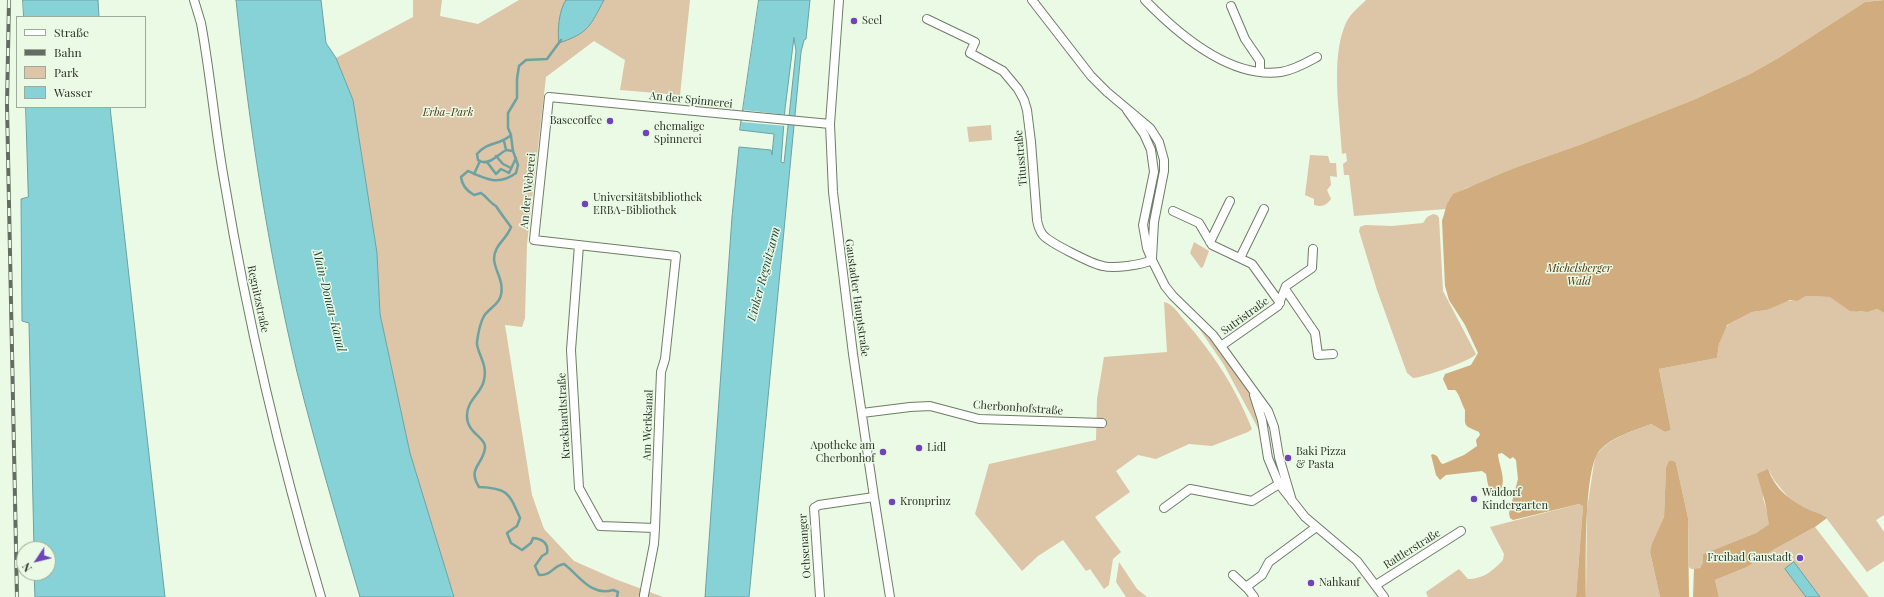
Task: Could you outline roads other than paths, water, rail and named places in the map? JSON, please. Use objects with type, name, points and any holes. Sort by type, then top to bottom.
[{"type":"street","name":"Regnitzstraße","points":[[194,0],[204,37],[224,184],[250,317],[280,448],[321,597]]},
{"type":"street","name":"Gaustadter Hauptstraße","points":[[839,0],[830,124],[833,192],[862,413],[890,597]]},
{"type":"street","points":[[1032,0],[1078,62],[1098,84],[1127,110],[1144,134],[1152,156],[1154,172],[1143,225],[1147,248],[1165,286],[1173,296],[1205,325],[1264,404],[1271,419],[1279,457],[1292,501]]},
{"type":"street","points":[[1146,0],[1171,26],[1202,48],[1238,67],[1260,72],[1281,72],[1291,70],[1317,56]]},
{"type":"street","points":[[1231,6],[1245,39],[1260,61],[1260,72]]},
{"type":"street","name":"Titusstraße","points":[[927,19],[975,42],[970,53],[1003,72],[1018,89],[1024,100],[1027,110],[1031,142],[1038,226],[1043,235],[1052,242],[1104,267],[1145,263],[1152,260]]},
{"type":"street","name":"An der Spinnerei","points":[[549,97],[830,124]]},
{"type":"street","name":"An der Weberei","points":[[549,97],[534,240],[676,256]]},
{"type":"street","points":[[1210,242],[1230,201]]},
{"type":"street","points":[[1240,258],[1264,209]]},
{"type":"street","name":"Sutristraße","points":[[1173,211],[1199,223],[1212,245],[1252,264],[1280,303]]},
{"type":"street","name":"Krackhardtstraße","points":[[579,245],[571,350],[579,488],[600,526],[655,528]]},
{"type":"street","points":[[1313,249],[1312,268],[1286,286],[1285,289],[1315,333],[1318,355],[1333,354]]},
{"type":"street","name":"Am Werkkanal","points":[[644,595],[654,544],[661,372],[665,358],[676,256]]},
{"type":"street","name":"Sutristraße","points":[[1222,346],[1278,306],[1285,289]]},
{"type":"street","points":[[1248,383],[1260,410],[1271,467],[1280,484],[1305,518],[1315,528],[1357,561],[1384,597]]},
{"type":"street","name":"Cherbonhofstraße","points":[[862,413],[930,406],[979,419],[1102,423]]},
{"type":"street","points":[[1164,508],[1190,489],[1252,501],[1280,484]]},
{"type":"street","name":"Ochsenanger","points":[[820,597],[814,508],[819,505],[874,497]]},
{"type":"street","points":[[1246,587],[1262,575],[1269,562],[1315,528]]},
{"type":"street","name":"Rattlerstraße","points":[[1376,585],[1461,531]]},
{"type":"street","points":[[1233,575],[1254,597]]},
{"type":"water","points":[[23,0],[98,0],[99,16],[24,16]]},
{"type":"water","name":"Main-Donau-Kanal","points":[[236,0],[321,0],[326,43],[336,58],[353,100],[377,253],[380,314],[410,453],[454,597],[360,597],[327,485],[297,372],[277,280],[253,140]]},
{"type":"water","points":[[566,0],[604,0],[588,28],[577,36],[559,43],[559,21]]},
{"type":"water","name":"Linker Regnitzarm","points":[[759,0],[810,0],[806,39],[804,40],[801,52],[749,597],[705,597],[732,217],[739,147],[771,150],[772,155],[774,134],[740,130]],"holes":[[[794,38],[796,51],[784,163],[781,162],[785,109]]]},
{"type":"water","points":[[26,108],[110,108],[165,597],[35,597],[34,581],[56,581],[56,541],[34,541],[29,323],[22,321],[21,199],[28,197]]},
{"type":"water","points":[[1794,562],[1820,597],[1806,597],[1785,569]]},
{"type":"waterway","points":[[561,40],[547,59],[526,60],[519,66],[517,98],[508,113],[508,128],[511,135],[485,147],[477,154],[478,160],[485,162],[492,160],[506,150],[513,151],[518,165],[516,173],[510,177],[498,180],[486,179],[468,171],[461,177],[462,183],[467,190],[474,195],[481,193],[496,206],[511,227],[507,235],[498,246],[495,254],[494,259],[502,290],[500,298],[486,313],[479,329],[477,346],[485,374],[483,385],[469,405],[467,415],[470,426],[482,441],[485,448],[482,459],[475,471],[476,481],[479,487],[496,489],[502,491],[510,497],[520,518],[517,526],[507,533],[511,543],[522,550],[531,543],[533,538],[539,539],[544,542],[547,547],[547,553],[542,556],[535,566],[539,575],[547,574],[564,564],[592,588],[605,591],[613,590],[618,592],[617,597]]},
{"type":"waterway","points":[[511,136],[513,151]]},
{"type":"waterway","points":[[504,141],[506,150]]},
{"type":"waterway","points":[[496,156],[503,164],[511,168]]},
{"type":"waterway","points":[[509,173],[516,158]]},
{"type":"waterway","points":[[474,174],[480,161]]},
{"type":"waterway","points":[[487,162],[496,174],[501,169],[509,173]]},
{"type":"railway","points":[[9,0],[7,105],[17,597]]},
{"type":"place","name":"Seel","points":[[854,21]]},
{"type":"place","name":"Basecoffee","points":[[610,121]]},
{"type":"place","name":"ehemalige Spinnerei","points":[[646,133]]},
{"type":"place","name":"Universitätsbibliothek ERBA-Bibliothek","points":[[585,204]]},
{"type":"place","name":"Lidl","points":[[919,448]]},
{"type":"place","name":"Apotheke am Cherbonhof","points":[[883,452]]},
{"type":"place","name":"Baki Pizza & Pasta","points":[[1288,458]]},
{"type":"place","name":"Waldorf Kindergarten","points":[[1474,499]]},
{"type":"place","name":"Kronprinz","points":[[892,502]]},
{"type":"place","name":"Freibad Gaustadt","points":[[1800,558]]},
{"type":"place","name":"Nahkauf","points":[[1311,583]]},
{"type":"park label","name":"Erba-Park","points":[[448,113]]},
{"type":"park label","name":"Michelsberger Wald","points":[[1579,275]]}]
